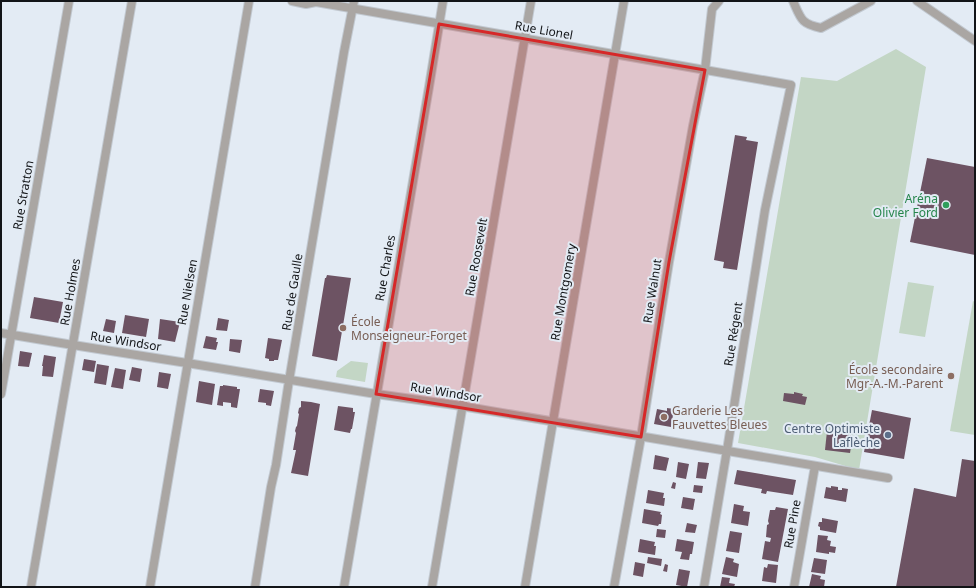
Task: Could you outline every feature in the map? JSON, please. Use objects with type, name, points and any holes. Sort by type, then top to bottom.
[{"type":"street","name":"Rue Stratton","points":[[1,394],[69,1]]},
{"type":"street","name":"Rue Holmes","points":[[32,587],[132,1]]},
{"type":"street","name":"Rue Nielsen","points":[[150,587],[249,1]]},
{"type":"street","name":"Rue Lionel","points":[[292,1],[306,4],[316,2],[353,5],[439,24],[791,85]]},
{"type":"street","name":"Rue Charles","points":[[344,587],[443,1]]},
{"type":"street","name":"Rue Roosevelt","points":[[432,587],[531,1]]},
{"type":"street","name":"Rue Montgomery","points":[[524,587],[624,1]]},
{"type":"street","name":"Rue Walnut","points":[[614,587],[642,436],[670,255],[693,126],[705,70],[712,9],[719,1]]},
{"type":"street","points":[[793,1],[800,19],[810,26],[821,28],[871,1]]},
{"type":"street","points":[[917,1],[975,40]]},
{"type":"street","name":"Rue de Gaulle","points":[[255,587],[353,5]]},
{"type":"street","name":"Rue Régent","points":[[704,587],[765,210],[791,85]]},
{"type":"street","name":"Rue Windsor","points":[[1,333],[376,394],[463,406],[888,478]]},
{"type":"street","name":"Rue Pine","points":[[794,587],[815,466]]},
{"type":"highlighted area","points":[[439,24],[705,70],[669,262],[641,437],[376,394]]},
{"type":"green space","points":[[896,49],[926,67],[859,470],[815,457],[738,443],[801,77],[837,81]]},
{"type":"green space","points":[[908,282],[934,286],[925,337],[899,333]]},
{"type":"green space","points":[[973,301],[975,302],[975,435],[950,431]]},
{"type":"green space","points":[[351,361],[368,363],[365,382],[336,377],[337,371]]},
{"type":"building","points":[[735,135],[747,137],[746,140],[758,142],[737,270],[723,268],[724,262],[714,260]]},
{"type":"building","name":"Aréna Olivier Ford","points":[[927,158],[975,167],[975,255],[910,242]]},
{"type":"building","points":[[327,275],[351,278],[337,361],[312,356],[325,278]]},
{"type":"building","points":[[34,297],[63,302],[59,323],[30,318]]},
{"type":"building","points":[[125,315],[149,319],[146,337],[122,333]]},
{"type":"building","points":[[218,318],[229,320],[227,331],[216,330]]},
{"type":"building","points":[[106,319],[116,321],[114,333],[103,331]]},
{"type":"building","points":[[160,319],[180,322],[175,342],[158,339]]},
{"type":"building","points":[[206,336],[217,338],[216,342],[218,342],[216,350],[203,348]]},
{"type":"building","points":[[268,338],[282,340],[278,360],[269,361],[269,359],[265,358]]},
{"type":"building","points":[[230,339],[242,340],[240,353],[229,351]]},
{"type":"building","points":[[20,351],[32,353],[29,367],[18,366]]},
{"type":"building","points":[[44,355],[56,357],[53,377],[42,376]]},
{"type":"building","points":[[84,359],[96,361],[94,372],[82,370]]},
{"type":"building","points":[[97,364],[109,366],[106,385],[94,383]]},
{"type":"building","points":[[132,367],[142,369],[140,382],[129,380]]},
{"type":"building","points":[[115,368],[126,370],[123,389],[111,387]]},
{"type":"building","points":[[159,372],[171,374],[168,389],[157,387]]},
{"type":"building","points":[[199,381],[215,384],[212,405],[196,402]]},
{"type":"building","points":[[220,386],[237,387],[237,389],[240,389],[237,408],[231,407],[231,403],[223,402],[223,406],[217,405]]},
{"type":"building","points":[[260,389],[274,391],[271,406],[266,405],[266,403],[258,402]]},
{"type":"building","points":[[794,392],[803,394],[802,396],[807,397],[805,405],[783,401],[784,393],[794,394]]},
{"type":"building","points":[[301,401],[320,404],[308,476],[291,473],[296,450],[293,450],[296,433],[295,431]]},
{"type":"building","points":[[338,406],[353,408],[353,412],[355,412],[350,433],[334,430]]},
{"type":"building","name":"Garderie Les Fauvettes Bleues","points":[[667,408],[674,409],[671,427],[654,424],[657,409],[667,411]]},
{"type":"building","name":"Centre Optimiste Laflèche","points":[[872,410],[911,418],[904,459],[864,452]]},
{"type":"building","points":[[827,431],[853,435],[850,453],[825,450]]},
{"type":"building","points":[[655,455],[669,458],[666,471],[653,469]]},
{"type":"building","points":[[962,459],[975,461],[975,587],[896,587],[914,488],[956,497]]},
{"type":"building","points":[[678,462],[689,464],[686,479],[676,477]]},
{"type":"building","points":[[698,462],[709,463],[706,479],[696,478]]},
{"type":"building","points":[[737,470],[796,480],[793,495],[767,491],[766,494],[761,493],[762,489],[734,484]]},
{"type":"building","points":[[673,482],[676,483],[675,489],[671,488]]},
{"type":"building","points":[[694,485],[703,486],[702,493],[693,492]]},
{"type":"building","points":[[831,486],[838,487],[838,490],[842,490],[842,488],[848,489],[846,502],[824,498],[826,487],[831,488]]},
{"type":"building","points":[[648,490],[664,493],[664,506],[646,503]]},
{"type":"building","points":[[683,497],[695,499],[693,510],[681,508]]},
{"type":"building","points":[[734,504],[744,506],[743,511],[750,512],[748,526],[731,523]]},
{"type":"building","points":[[776,507],[788,509],[778,562],[762,559],[765,541],[770,542],[771,538],[766,537],[770,510],[775,510]]},
{"type":"building","points":[[644,509],[661,512],[661,524],[658,526],[642,523]]},
{"type":"building","points":[[822,518],[838,521],[836,533],[820,530],[820,527],[818,526],[819,522],[822,522]]},
{"type":"building","points":[[687,523],[697,525],[695,533],[685,532]]},
{"type":"building","points":[[657,529],[666,530],[665,538],[656,537]]},
{"type":"building","points":[[730,531],[742,533],[739,553],[726,551]]},
{"type":"building","points":[[818,535],[828,536],[827,540],[831,541],[830,546],[836,547],[835,553],[829,552],[829,554],[816,552]]},
{"type":"building","points":[[640,539],[655,542],[655,555],[638,552]]},
{"type":"building","points":[[677,539],[694,542],[692,554],[690,554],[689,560],[680,559],[682,552],[675,551]]},
{"type":"building","points":[[648,557],[662,559],[661,566],[647,563]]},
{"type":"building","points":[[726,557],[734,559],[733,562],[739,564],[737,577],[722,574]]},
{"type":"building","points":[[814,558],[827,560],[825,574],[811,572]]},
{"type":"building","points":[[635,562],[645,564],[643,577],[633,575]]},
{"type":"building","points":[[665,564],[668,565],[667,572],[663,571]]},
{"type":"building","points":[[768,564],[778,565],[776,583],[762,581],[764,567],[767,568]]},
{"type":"building","points":[[679,569],[690,571],[687,587],[676,585]]},
{"type":"building","points":[[812,574],[821,576],[820,579],[825,580],[824,587],[809,587]]},
{"type":"building","points":[[722,577],[730,578],[729,583],[735,584],[734,587],[720,587]]},
{"type":"place","name":"Aréna Olivier Ford","points":[[946,205]]},
{"type":"place","name":"École Monseigneur-Forget","points":[[343,328]]},
{"type":"place","name":"École secondaire Mgr-A.-M.-Parent","points":[[951,376]]},
{"type":"place","name":"Garderie Les Fauvettes Bleues","points":[[664,417]]},
{"type":"place","name":"Centre Optimiste Laflèche","points":[[888,435]]}]
